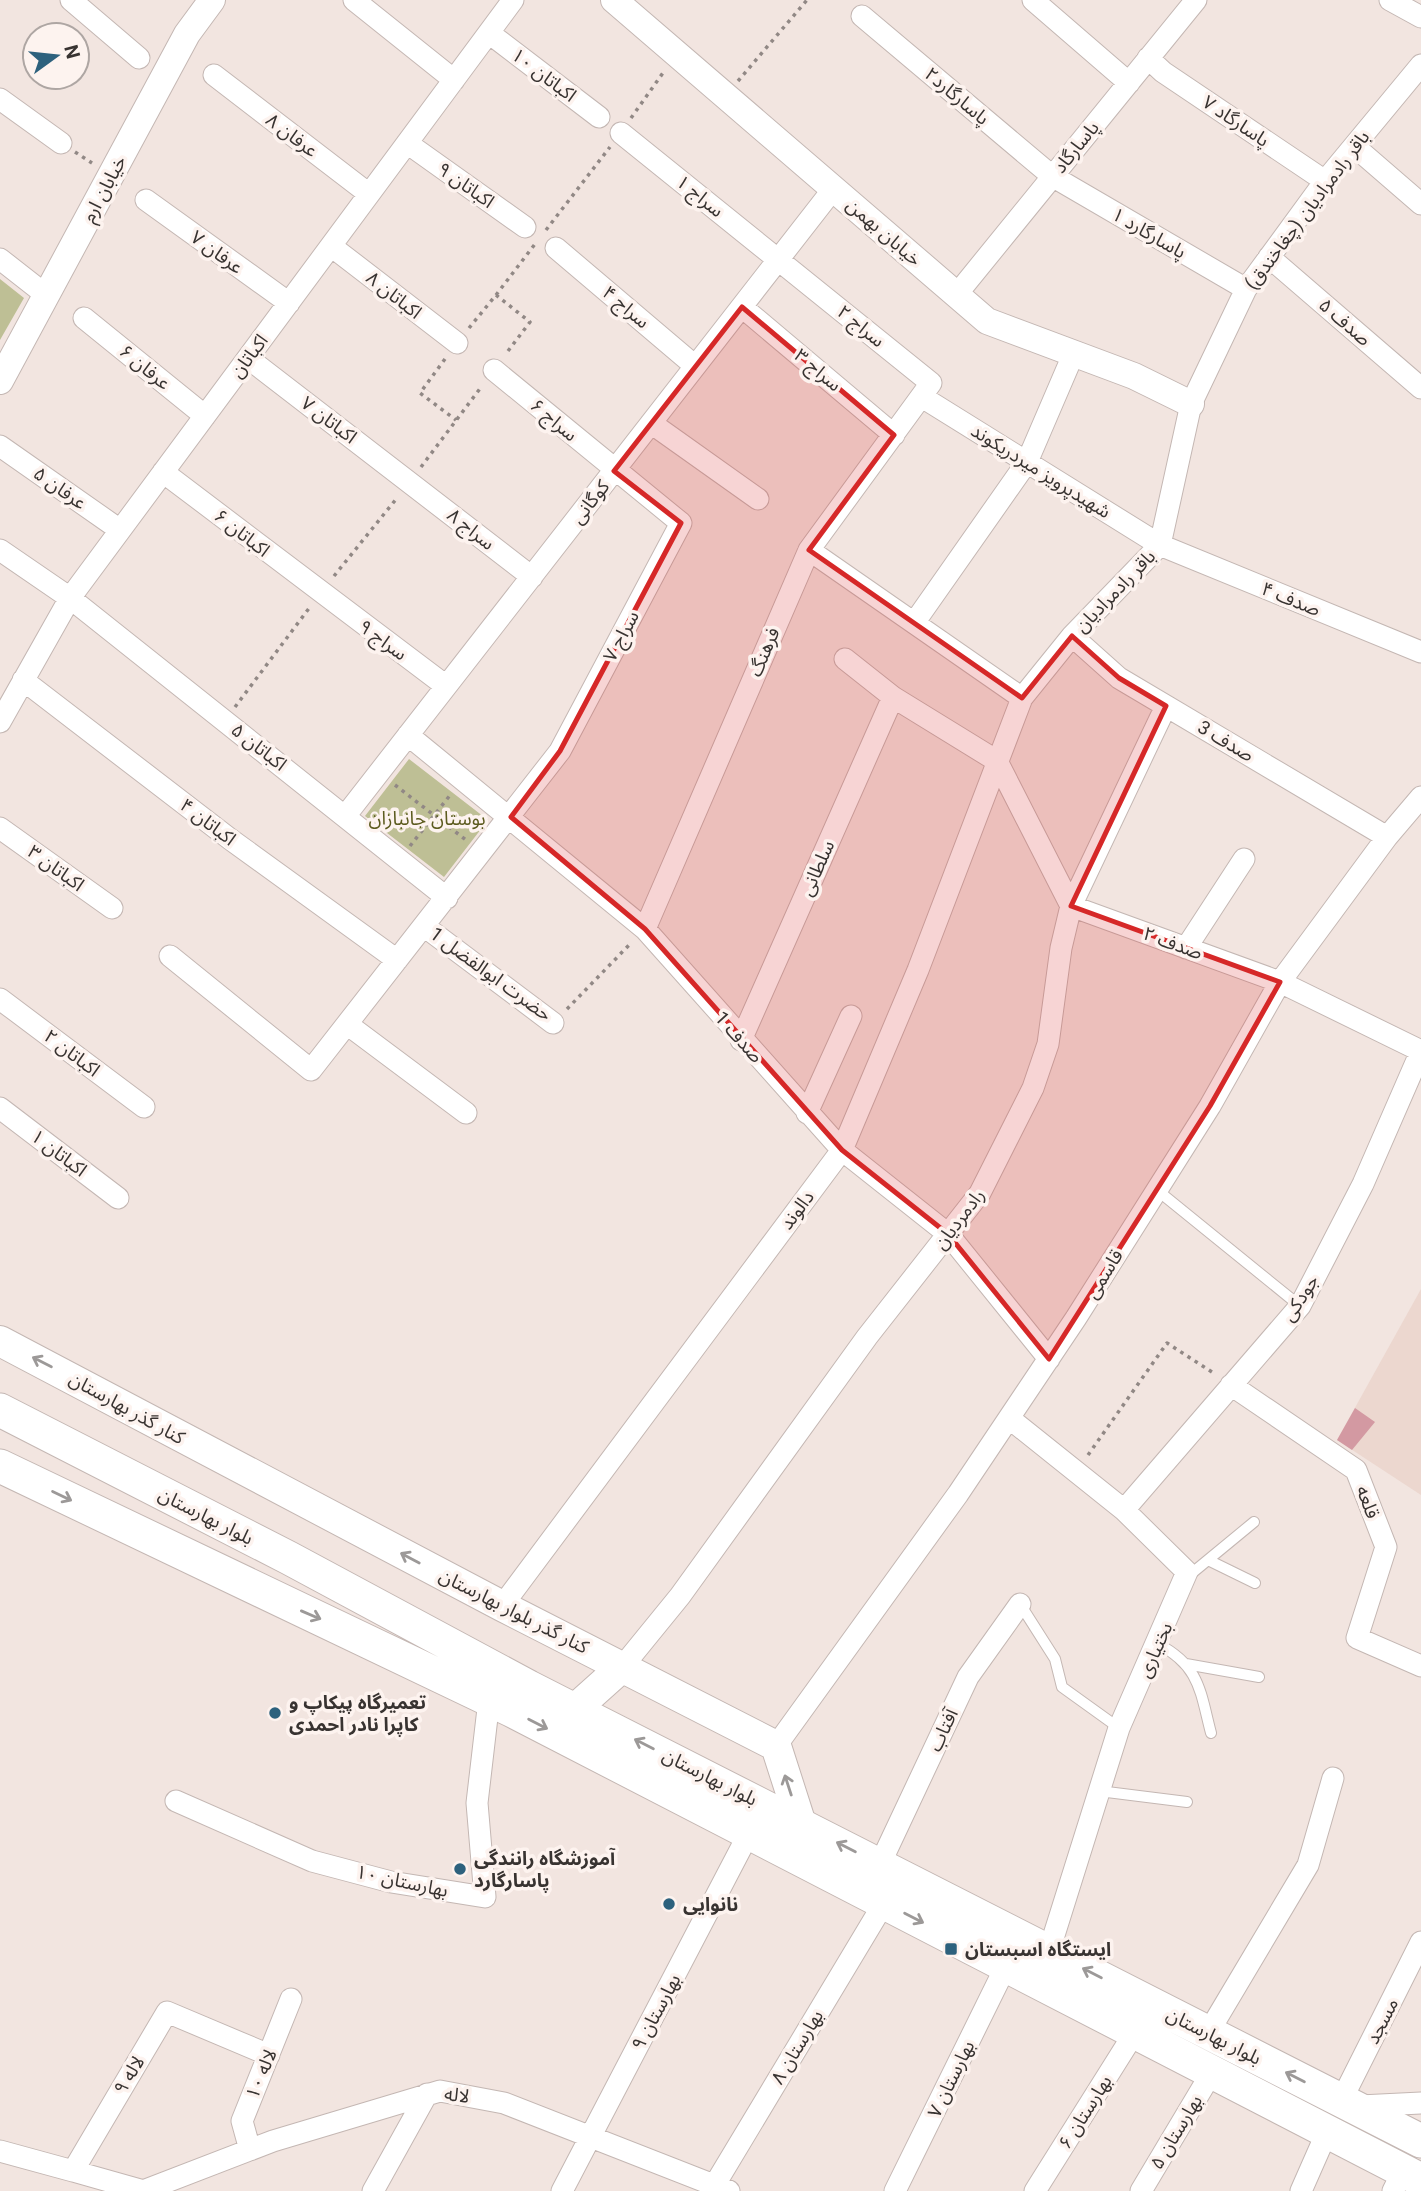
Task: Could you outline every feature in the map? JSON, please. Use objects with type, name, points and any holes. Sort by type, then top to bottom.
[{"type":"main road","name":"کنار گذر بهارستان","points":[[0,1341],[253,1476]]},
{"type":"main road","name":"بلوار بهارستان","points":[[0,1410],[575,1709],[1421,2141]]},
{"type":"main road","name":"بلوار بهارستان","points":[[0,1466],[268,1597],[489,1700],[1327,2132],[1406,2181]]},
{"type":"main road","name":"کنار گذر بلوار بهارستان","points":[[253,1476],[776,1745]]},
{"type":"main road","points":[[165,1545],[201,1547],[208,1541],[210,1533],[207,1525],[182,1504]]},
{"type":"main road","points":[[268,1597],[246,1573],[243,1565],[246,1557],[254,1552],[289,1559]]},
{"type":"main road","points":[[575,1709],[623,1666]]},
{"type":"main road","points":[[776,1745],[801,1824]]},
{"type":"street","points":[[71,0],[139,58]]},
{"type":"street","name":"خیابان ارم","points":[[0,381],[187,34],[212,0]]},
{"type":"street","points":[[354,0],[454,80]]},
{"type":"street","name":"اکباتان","points":[[0,722],[70,598],[513,0]]},
{"type":"street","name":"خیابان بهمن","points":[[614,0],[987,321],[1134,376],[1191,404]]},
{"type":"street","points":[[1033,0],[1129,83]]},
{"type":"street","name":"پاسارگاد","points":[[957,295],[1196,0]]},
{"type":"street","points":[[1390,0],[1421,17]]},
{"type":"street","name":"پاسارگارد۲","points":[[862,16],[1052,176]]},
{"type":"street","name":"اکباتان ۱۰","points":[[489,33],[599,117]]},
{"type":"street","name":"پاسارگاد ۷","points":[[1149,58],[1163,72],[1325,181]]},
{"type":"street","name":"باقر رادمرادیان (چغاخندق)","points":[[1191,404],[1246,289],[1325,181],[1421,65]]},
{"type":"street","name":"عرفان ۸","points":[[214,75],[369,194]]},
{"type":"street","points":[[0,99],[61,144]]},
{"type":"street","name":"سراج ۱","points":[[621,133],[778,259]]},
{"type":"street","name":"اکباتان ۹","points":[[407,143],[525,227]]},
{"type":"street","points":[[1354,146],[1421,204]]},
{"type":"street","name":"پاسارگارد ۱","points":[[1052,176],[1246,289]]},
{"type":"street","name":"کوگانی","points":[[346,815],[834,188]]},
{"type":"street","name":"عرفان ۷","points":[[146,200],[289,303]]},
{"type":"street","name":"اکباتان ۸","points":[[331,246],[457,343]]},
{"type":"street","name":"سراج ۴","points":[[556,248],[695,366]]},
{"type":"street","name":"صدف ۵","points":[[1269,257],[1421,388]]},
{"type":"street","points":[[0,259],[46,295]]},
{"type":"street","name":"سراج ۲","points":[[778,259],[931,383],[922,397]]},
{"type":"street","name":"سراج ۳","points":[[741,307],[894,435]]},
{"type":"street","name":"عرفان ۶","points":[[84,318],[205,416]]},
{"type":"street","points":[[914,623],[1027,463],[1073,355]]},
{"type":"street","name":"اکباتان ۷","points":[[248,358],[410,482]]},
{"type":"street","name":"سراج ۶","points":[[494,370],[614,471]]},
{"type":"street","name":"فرهنگ","points":[[645,929],[809,550],[922,397]]},
{"type":"street","name":"شهیدپرویز میردریکوند","points":[[922,397],[1160,545]]},
{"type":"street","name":"باقر رادمرادیان","points":[[998,761],[1022,698],[1072,636],[1160,545],[1191,404]]},
{"type":"street","points":[[651,423],[758,499]]},
{"type":"street","name":"عرفان ۵","points":[[0,446],[120,530]]},
{"type":"street","name":"سراج ۷","points":[[511,817],[560,751],[681,523],[614,471]]},
{"type":"street","name":"اکباتان ۶","points":[[163,472],[320,593]]},
{"type":"street","name":"سراج ۸","points":[[410,482],[532,577]]},
{"type":"street","name":"صدف ۴","points":[[1160,545],[1421,652]]},
{"type":"street","name":"اکباتان ۵","points":[[0,550],[70,598],[447,898]]},
{"type":"street","points":[[809,550],[1022,698]]},
{"type":"street","name":"سراج ۹","points":[[320,593],[446,686]]},
{"type":"street","name":"صدف 3","points":[[1072,636],[1119,678],[1387,838]]},
{"type":"street","points":[[845,659],[893,697],[998,761],[1071,906]]},
{"type":"street","name":"اکباتان ۴","points":[[23,680],[230,839],[397,960]]},
{"type":"street","name":"سلطانی","points":[[741,1040],[893,697]]},
{"type":"street","name":"رادمردیان","points":[[623,1666],[680,1596],[867,1337],[980,1193],[1033,1088],[1048,1044],[1061,948],[1071,906],[1166,706]]},
{"type":"street","name":"صدف 1","points":[[408,735],[645,929],[741,1040],[842,1150],[948,1234],[1049,1359]]},
{"type":"street","name":"دالوند","points":[[502,1606],[842,1150],[918,970],[998,761]]},
{"type":"street","name":"قاسمی","points":[[776,1745],[958,1494],[1049,1359],[1210,1106],[1280,982],[1387,838],[1421,797]]},
{"type":"street","points":[[170,957],[311,1070],[511,817]]},
{"type":"street","name":"اکباتان ۳","points":[[0,828],[111,908]]},
{"type":"street","points":[[1186,948],[1244,859]]},
{"type":"street","name":"صدف ۲","points":[[1071,906],[1280,982],[1421,1051]]},
{"type":"street","name":"حضرت ابوالفضل 1","points":[[424,926],[553,1023]]},
{"type":"street","name":"اکباتان ۲","points":[[0,999],[144,1107]]},
{"type":"street","points":[[807,1113],[851,1016]]},
{"type":"street","points":[[347,1024],[466,1113]]},
{"type":"street","name":"جودکی","points":[[1125,1510],[1300,1306],[1363,1184],[1421,1051]]},
{"type":"street","name":"اکباتان ۱","points":[[0,1108],[118,1198]]},
{"type":"street","name":"قلعه","points":[[1231,1385],[1356,1470],[1386,1546],[1357,1638],[1421,1666]]},
{"type":"street","points":[[1009,1418],[1125,1510],[1183,1565],[1186,1578]]},
{"type":"street","name":"بختیاری","points":[[1049,1951],[1119,1728],[1186,1578]]},
{"type":"street","name":"آفتاب","points":[[880,1864],[968,1677],[1020,1604]]},
{"type":"street","name":"بهارستان ۱۰","points":[[176,1801],[312,1861],[391,1882],[485,1897],[477,1803],[489,1700]]},
{"type":"street","points":[[1208,2033],[1308,1865],[1334,1778]]},
{"type":"street","name":"بهارستان ۹","points":[[562,2191],[749,1833]]},
{"type":"street","name":"بهارستان ۸","points":[[718,2189],[884,1903]]},
{"type":"street","name":"مسجد","points":[[1349,2103],[1421,1942]]},
{"type":"street","name":"بهارستان ۷","points":[[895,2191],[1006,1966]]},
{"type":"street","name":"لاله ۱۰","points":[[250,2150],[242,2121],[291,1999]]},
{"type":"street","name":"لاله ۹","points":[[73,2171],[167,2012],[269,2056]]},
{"type":"street","name":"بهارستان ۶","points":[[1035,2191],[1135,2032]]},
{"type":"street","name":"بهارستان ۵","points":[[1141,2191],[1212,2072]]},
{"type":"street","name":"لاله","points":[[144,2191],[250,2150],[440,2091],[504,2103],[718,2189]]},
{"type":"street","points":[[373,2191],[427,2094]]},
{"type":"street","points":[[1349,2103],[1421,2103]]},
{"type":"street","points":[[1301,2191],[1327,2132]]},
{"type":"street","points":[[3,2151],[144,2191]]},
{"type":"lane","points":[[1157,1190],[1300,1306]]},
{"type":"lane","points":[[1186,1578],[1254,1522]]},
{"type":"lane","points":[[1208,1560],[1255,1583]]},
{"type":"lane","points":[[1020,1604],[1055,1659],[1062,1687],[1119,1728]]},
{"type":"lane","points":[[1158,1644],[1180,1656],[1195,1675],[1211,1733]]},
{"type":"lane","points":[[1186,1664],[1259,1677]]},
{"type":"lane","points":[[1099,1791],[1187,1802]]},
{"type":"path","points":[[726,96],[807,0]]},
{"type":"path","points":[[496,295],[621,133],[676,54]]},
{"type":"path","points":[[379,773],[482,853]]},
{"type":"path","points":[[399,859],[463,779]]},
{"type":"path","name":"حضرت ابوالفضل 1","points":[[553,1023],[645,929]]},
{"type":"path","points":[[1076,1471],[1167,1343],[1231,1385]]},
{"type":"highlighted area","points":[[742,307],[894,435],[809,550],[1022,698],[1072,636],[1119,678],[1166,706],[1071,906],[1280,982],[1210,1106],[1049,1359],[948,1234],[842,1150],[645,929],[511,817],[560,751],[681,523],[614,471]]},
{"type":"shaded area","points":[[1421,1289],[1421,1495],[1337,1440]]},
{"type":"green space","points":[[0,279],[24,298],[0,340]]},
{"type":"green space","name":"بوستان جانبازان","points":[[409,759],[488,820],[444,877],[365,816]]},
{"type":"building","points":[[1355,1408],[1375,1422],[1352,1450],[1337,1440]]},
{"type":"place","name":"تعمیرگاه پیکاپ و کاپرا نادر احمدی","points":[[275,1713]]},
{"type":"place","name":"آموزشگاه رانندگی پاسارگارد","points":[[460,1869]]},
{"type":"place","name":"نانوایی","points":[[669,1904]]},
{"type":"place","name":"ایستگاه اسبستان","points":[[951,1949]]}]
